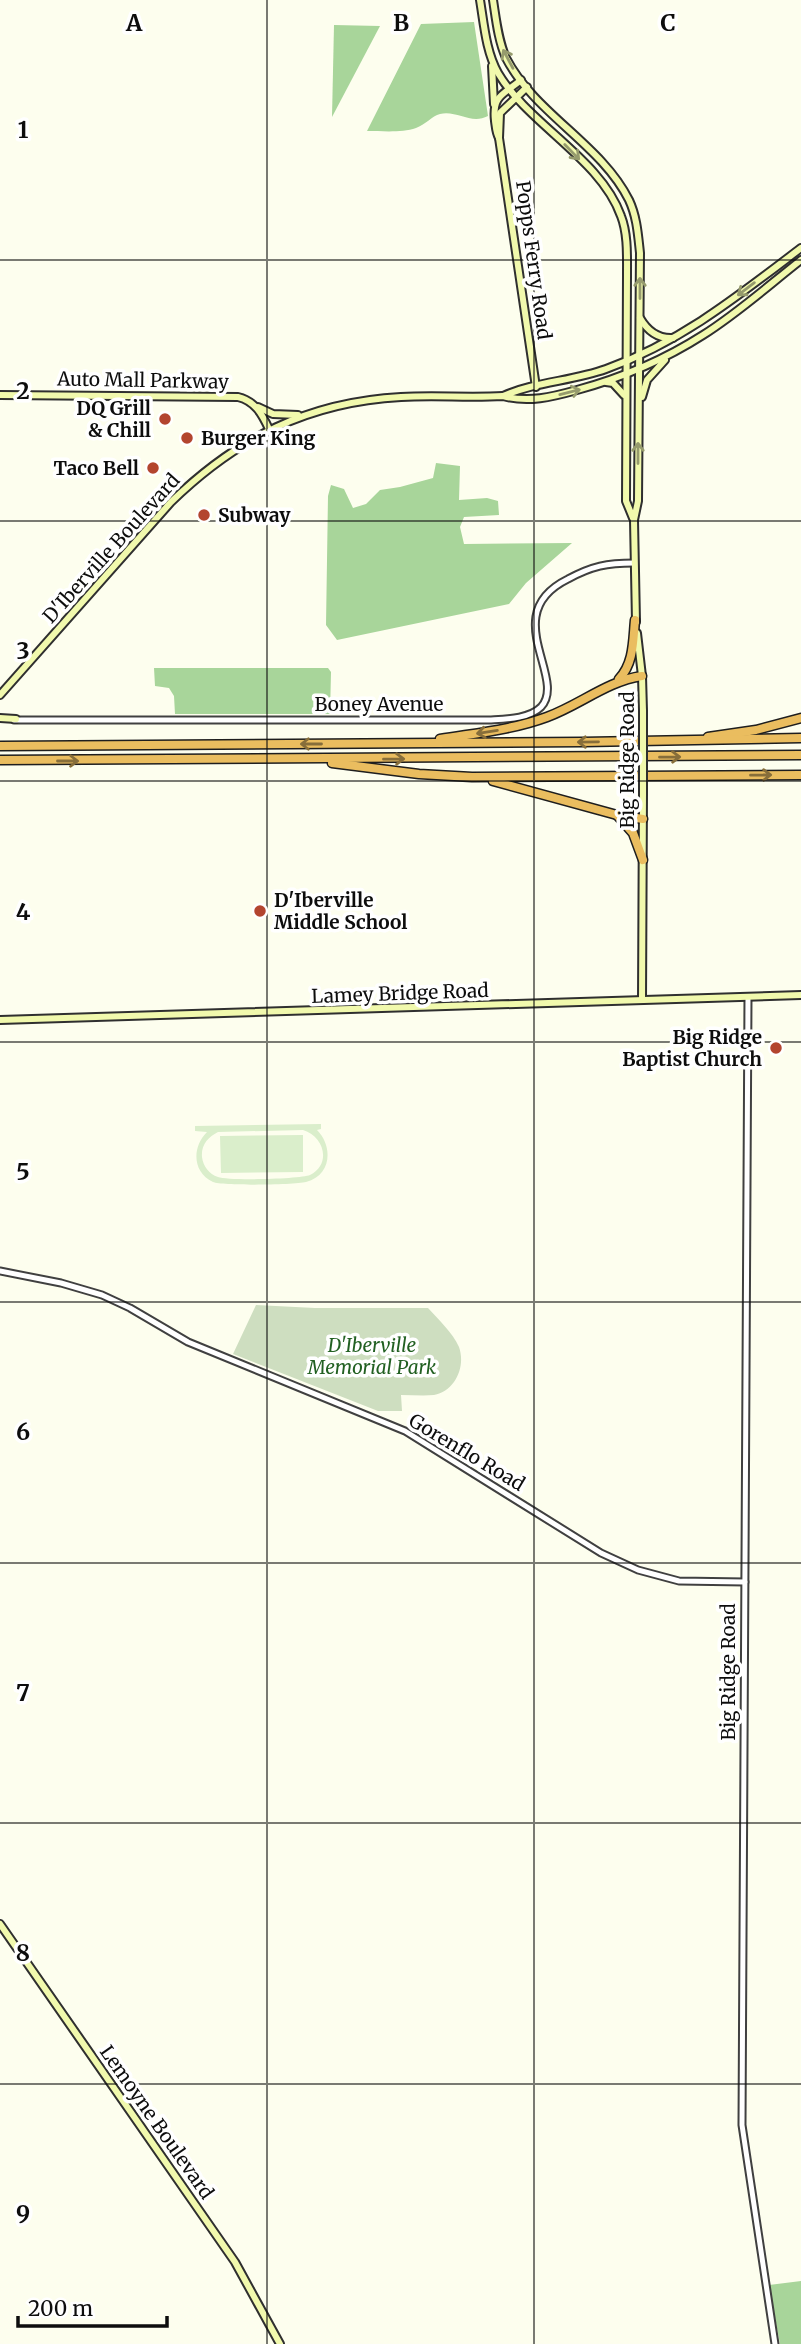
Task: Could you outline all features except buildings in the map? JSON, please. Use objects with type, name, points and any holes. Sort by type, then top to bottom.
[{"type":"highway","points":[[616,683],[629,664],[635,620]]},
{"type":"highway","points":[[417,744],[532,722],[564,710],[626,678],[642,676]]},
{"type":"highway","points":[[680,741],[756,730],[801,718]]},
{"type":"highway","points":[[0,746],[417,744],[801,738]]},
{"type":"highway","points":[[0,760],[801,755]]},
{"type":"highway","points":[[304,759],[419,774],[472,777],[801,775]]},
{"type":"highway","points":[[472,777],[511,784],[617,816],[643,819]]},
{"type":"highway","points":[[617,816],[633,833],[643,860]]},
{"type":"main road","points":[[480,0],[491,58],[498,72],[516,96],[597,178],[613,197],[622,218],[627,264],[625,362]]},
{"type":"main road","points":[[493,0],[501,45],[510,64],[527,87],[616,178],[629,202],[636,224],[640,253],[639,357]]},
{"type":"main road","name":"Popps Ferry Road","points":[[491,58],[496,135],[499,138]]},
{"type":"main road","points":[[494,104],[521,80]]},
{"type":"main road","name":"Popps Ferry Road","points":[[527,87],[500,113],[499,138],[536,387]]},
{"type":"main road","name":"D'Iberville Boulevard","points":[[503,396],[517,390],[586,376],[639,357],[679,337],[801,248]]},
{"type":"main road","name":"D'Iberville Boulevard","points":[[0,695],[187,487],[228,453],[269,429],[304,415],[365,400],[402,396],[503,396],[516,400],[543,398],[604,382],[639,370],[677,351],[719,324],[801,260]]},
{"type":"main road","points":[[639,317],[653,333],[668,338],[679,337]]},
{"type":"main road","points":[[638,416],[647,380],[677,351]]},
{"type":"main road","name":"Big Ridge Road","points":[[639,357],[638,501],[634,520],[634,563],[635,620],[643,711],[642,1000]]},
{"type":"main road","name":"Big Ridge Road","points":[[625,362],[626,501],[634,520]]},
{"type":"main road","points":[[604,382],[613,383],[625,397]]},
{"type":"main road","name":"Auto Mall Parkway","points":[[0,395],[232,396],[243,398],[254,405],[269,429]]},
{"type":"main road","points":[[254,405],[273,414],[304,415]]},
{"type":"main road","points":[[0,719],[16,719]]},
{"type":"main road","name":"Lamey Bridge Road","points":[[0,1020],[801,995]]},
{"type":"main road","name":"Lemoyne Boulevard","points":[[0,1924],[235,2262],[280,2344]]},
{"type":"street","name":"Boney Avenue","points":[[16,719],[489,720],[528,714],[539,709],[546,698],[536,625],[537,608],[543,597],[558,584],[588,568],[605,564],[634,563]]},
{"type":"street","name":"Big Ridge Road","points":[[748,997],[742,2125],[775,2344]]},
{"type":"street","name":"Gorenflo Road","points":[[0,1272],[61,1283],[102,1295],[188,1342],[405,1431],[600,1553],[650,1575],[679,1581],[745,1582]]},
{"type":"green space","points":[[474,22],[488,116],[476,119],[446,113],[410,130],[367,131],[421,24]]},
{"type":"green space","points":[[334,25],[380,26],[332,117]]},
{"type":"green space","points":[[436,463],[460,466],[459,500],[487,498],[498,501],[499,515],[464,517],[460,527],[464,544],[572,543],[526,583],[509,604],[337,640],[326,625],[328,496],[331,485],[344,489],[353,508],[366,504],[380,490],[433,478]]},
{"type":"green space","points":[[154,668],[328,668],[331,672],[330,714],[175,714],[174,696],[169,688],[155,686]]},
{"type":"green space","points":[[321,1124],[321,1129],[317,1130],[326,1144],[325,1167],[315,1178],[306,1182],[259,1185],[213,1182],[201,1172],[196,1159],[199,1145],[207,1132],[195,1131],[195,1126]],"holes":[[[303,1130],[310,1133],[323,1151],[321,1164],[310,1175],[224,1178],[212,1174],[203,1160],[204,1145],[218,1132]]]},
{"type":"green space","points":[[303,1135],[303,1172],[221,1173],[220,1136]]},
{"type":"green space","name":"D'Iberville Memorial Park","points":[[256,1305],[428,1308],[445,1326],[459,1347],[460,1370],[453,1383],[441,1393],[401,1395],[402,1411],[378,1411],[233,1354]]},
{"type":"green space","points":[[801,2281],[801,2344],[780,2344],[769,2285]]},
{"type":"place","name":"DQ Grill & Chill","points":[[165,419]]},
{"type":"place","name":"Burger King","points":[[187,438]]},
{"type":"place","name":"Taco Bell","points":[[153,468]]},
{"type":"place","name":"Subway","points":[[204,515]]},
{"type":"place","name":"D'Iberville Middle School","points":[[260,911]]},
{"type":"place","name":"Big Ridge Baptist Church","points":[[776,1048]]}]
